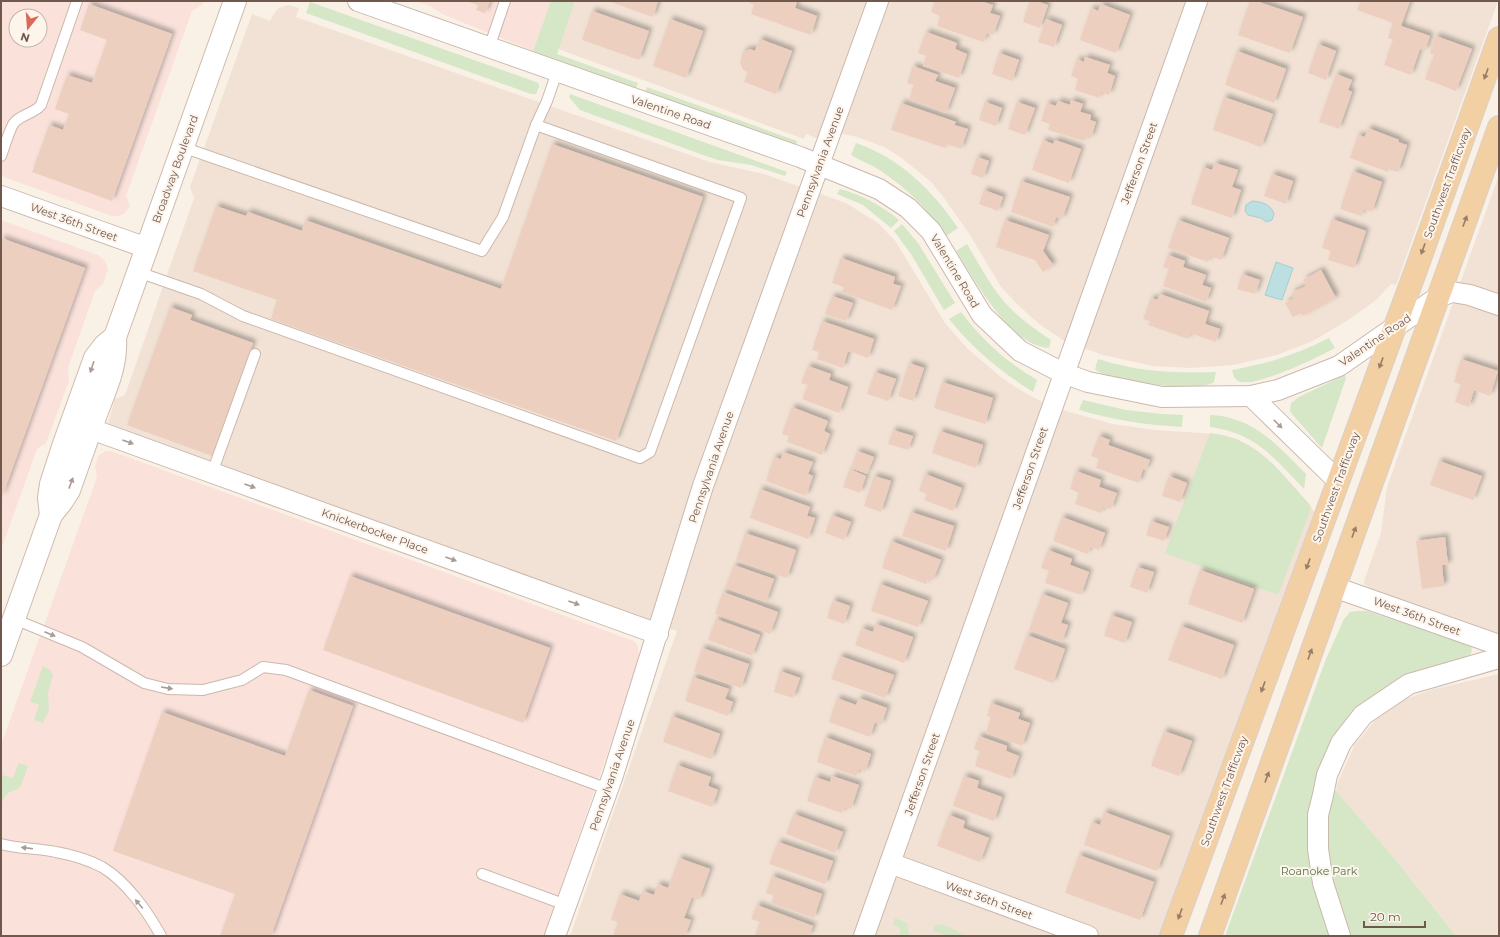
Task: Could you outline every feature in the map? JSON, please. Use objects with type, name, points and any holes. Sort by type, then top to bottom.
[{"type":"main road","name":"Broadway Boulevard","points":[[1,655],[51,515],[69,490],[91,429],[114,363],[116,350],[115,336],[235,1]]},
{"type":"main road","name":"Southwest Trafficway","points":[[1171,936],[1499,38]]},
{"type":"main road","points":[[1210,936],[1499,127]]},
{"type":"main road","name":"Broadway Boulevard","points":[[51,515],[49,498],[50,484],[90,371],[95,358],[105,345],[115,336]]},
{"type":"street","name":"Valentine Road","points":[[358,1],[820,164],[879,189],[908,208],[931,231],[982,315],[1020,351],[1063,373],[1088,382],[1162,397],[1251,396],[1278,390],[1339,366],[1438,297],[1452,292],[1470,295],[1499,304]]},
{"type":"street","name":"Pennsylvania Avenue","points":[[555,936],[608,788],[658,634],[703,486],[878,1]]},
{"type":"street","name":"Jefferson Street","points":[[864,936],[1196,1]]},
{"type":"street","name":"West 36th Street","points":[[1,196],[146,248]]},
{"type":"street","points":[[1251,396],[1338,482]]},
{"type":"street","name":"Knickerbocker Place","points":[[91,429],[658,634]]},
{"type":"street","name":"West 36th Street","points":[[1334,587],[1499,645]]},
{"type":"street","points":[[1340,936],[1323,883],[1318,849],[1318,815],[1327,775],[1341,743],[1363,715],[1409,684],[1499,658]]},
{"type":"street","name":"West 36th Street","points":[[890,863],[1088,936]]},
{"type":"lane","points":[[1,156],[14,123],[21,117],[36,111],[41,105],[78,1]]},
{"type":"lane","points":[[490,48],[505,1]]},
{"type":"lane","points":[[182,148],[482,251],[503,217],[557,72]]},
{"type":"lane","points":[[138,272],[201,294],[243,316],[640,458],[650,452],[741,198],[536,125]]},
{"type":"lane","points":[[212,472],[255,354]]},
{"type":"lane","points":[[14,619],[82,647],[144,683],[168,689],[203,690],[242,680],[263,667],[286,670],[608,788]]},
{"type":"lane","points":[[1,844],[62,853],[83,858],[103,868],[126,888],[150,917],[161,936]]},
{"type":"lane","points":[[482,874],[566,905]]},
{"type":"shaded area","points":[[1,1],[204,1],[202,5],[192,11],[126,196],[130,206],[125,213],[119,216],[112,216],[1,176]]},
{"type":"shaded area","points":[[416,1],[551,1],[533,51],[442,14],[432,7]]},
{"type":"shaded area","points":[[575,1],[1498,1],[1396,285],[1391,284],[1376,300],[1350,319],[1308,343],[1277,355],[1234,365],[1191,368],[1153,366],[1103,355],[1066,342],[1039,324],[1001,287],[968,232],[931,182],[900,157],[884,147],[857,137],[843,134],[816,138],[806,134],[804,139],[558,49]]},
{"type":"shaded area","points":[[288,5],[299,8],[296,17],[710,162],[764,174],[846,203],[878,223],[896,242],[945,323],[967,348],[1002,378],[1022,391],[1042,402],[1066,411],[1113,424],[1155,430],[1217,434],[1237,439],[1258,451],[1280,472],[1310,505],[1314,512],[1163,936],[570,936],[677,631],[112,426],[108,423],[115,399],[125,395],[194,198],[190,187],[252,14],[270,21],[279,8]]},
{"type":"shaded area","points":[[1499,175],[1499,659],[1495,635],[1371,589],[1364,584],[1364,581],[1381,533],[1387,487]]},
{"type":"shaded area","points":[[1,220],[98,255],[105,261],[108,269],[103,284],[95,291],[68,368],[69,381],[46,443],[37,449],[1,550]]},
{"type":"shaded area","points":[[105,451],[111,451],[634,641],[638,646],[639,662],[544,936],[1,936],[1,745],[97,477],[95,467],[98,456]]},
{"type":"shaded area","points":[[1499,674],[1499,936],[1456,936],[1394,858],[1336,791],[1337,784],[1355,744],[1379,716],[1406,699],[1430,690]]},
{"type":"green space","points":[[551,1],[575,1],[557,54],[638,83],[636,88],[533,51]]},
{"type":"green space","points":[[310,2],[536,82],[539,84],[539,87],[536,94],[531,94],[306,13]]},
{"type":"green space","points":[[647,87],[797,141],[796,146],[645,91]]},
{"type":"green space","points":[[570,94],[787,172],[785,176],[751,165],[718,160],[703,155],[580,110],[569,97]]},
{"type":"green space","points":[[856,143],[872,149],[901,166],[926,188],[958,228],[946,236],[925,209],[900,185],[878,169],[851,155]]},
{"type":"green space","points":[[840,189],[871,201],[899,220],[891,228],[863,205],[837,194]]},
{"type":"green space","points":[[902,224],[918,243],[955,303],[944,310],[911,254],[894,231]]},
{"type":"green space","points":[[967,244],[1002,299],[1013,311],[1051,340],[1049,348],[1034,344],[1020,336],[995,310],[956,251]]},
{"type":"green space","points":[[961,312],[995,350],[1025,373],[1037,380],[1033,392],[1009,376],[977,350],[958,330],[949,319]]},
{"type":"green space","points":[[1329,338],[1335,348],[1286,371],[1246,382],[1238,381],[1234,376],[1232,370],[1258,365],[1282,358]]},
{"type":"green space","points":[[1098,359],[1127,367],[1156,371],[1216,372],[1214,382],[1206,385],[1174,386],[1134,382],[1103,374],[1095,369]]},
{"type":"green space","points":[[1345,375],[1346,378],[1322,448],[1292,414],[1290,411],[1291,403],[1299,397]]},
{"type":"green space","points":[[1083,400],[1126,410],[1183,415],[1182,427],[1130,422],[1079,410]]},
{"type":"green space","points":[[1210,415],[1226,417],[1239,421],[1264,434],[1306,474],[1304,489],[1273,457],[1252,441],[1226,430],[1210,427]]},
{"type":"green space","points":[[1210,433],[1227,436],[1255,449],[1277,469],[1310,505],[1309,514],[1278,595],[1165,553]]},
{"type":"green space","name":"Roanoke Park","points":[[1367,611],[1471,646],[1472,651],[1470,655],[1428,668],[1397,682],[1318,776],[1336,791],[1394,858],[1456,936],[1225,936],[1326,659],[1344,619],[1350,612]]},
{"type":"green space","points":[[43,666],[50,670],[53,675],[48,693],[49,710],[43,723],[34,720],[39,705],[30,702]]},
{"type":"green space","points":[[19,763],[28,766],[20,788],[8,793],[1,803],[1,781],[3,775],[13,778]]},
{"type":"green space","points":[[895,918],[907,923],[909,936],[899,936],[901,930],[900,928],[893,924]]},
{"type":"green space","points":[[940,924],[967,936],[948,936],[933,931],[934,926]]},
{"type":"water","points":[[1252,201],[1263,203],[1271,208],[1274,214],[1272,220],[1266,222],[1261,218],[1248,215],[1245,211],[1246,205]]},
{"type":"water","points":[[1276,262],[1293,268],[1282,300],[1265,295]]},
{"type":"building","points":[[466,1],[490,1],[485,13],[476,10],[478,5]]},
{"type":"building","points":[[608,1],[658,1],[653,17]]},
{"type":"building","points":[[750,1],[797,1],[795,8],[817,16],[811,35],[751,14],[754,5],[749,3]]},
{"type":"building","points":[[935,1],[980,1],[993,5],[990,13],[1000,16],[993,35],[987,33],[983,42],[937,26],[940,16],[931,12]]},
{"type":"building","points":[[1030,1],[1036,1],[1048,5],[1040,28],[1023,22]]},
{"type":"building","points":[[1250,1],[1256,1],[1303,17],[1290,53],[1238,35]]},
{"type":"building","points":[[1361,1],[1410,1],[1401,26],[1430,36],[1425,51],[1420,49],[1411,75],[1384,65],[1393,40],[1388,38],[1393,23],[1357,10]]},
{"type":"building","points":[[89,4],[172,34],[112,201],[32,172],[49,125],[63,130],[69,114],[55,109],[67,75],[92,83],[107,40],[80,30]]},
{"type":"building","points":[[1101,4],[1130,15],[1116,53],[1080,40],[1091,8],[1098,11]]},
{"type":"building","points":[[592,11],[649,31],[639,60],[582,40]]},
{"type":"building","points":[[670,19],[703,31],[686,78],[653,66]]},
{"type":"building","points":[[1046,19],[1062,25],[1054,47],[1038,42]]},
{"type":"building","points":[[926,32],[957,43],[955,49],[967,54],[959,78],[923,66],[926,56],[918,53]]},
{"type":"building","points":[[1436,36],[1472,49],[1456,91],[1425,79],[1434,55],[1430,53]]},
{"type":"building","points":[[760,39],[792,51],[776,94],[744,82],[748,72],[743,70],[740,62],[743,52],[750,49],[755,51]]},
{"type":"building","points":[[1318,44],[1336,51],[1326,80],[1308,73]]},
{"type":"building","points":[[1237,51],[1286,69],[1274,103],[1225,85]]},
{"type":"building","points":[[999,53],[1019,60],[1012,81],[992,74]]},
{"type":"building","points":[[1085,57],[1110,65],[1107,73],[1115,76],[1109,95],[1101,92],[1099,98],[1075,90],[1078,79],[1071,76],[1077,59],[1084,62]]},
{"type":"building","points":[[913,66],[938,75],[935,81],[955,88],[946,113],[909,99],[914,85],[907,83]]},
{"type":"building","points":[[1336,74],[1352,80],[1348,90],[1352,92],[1339,129],[1319,122]]},
{"type":"building","points":[[1224,97],[1273,114],[1261,147],[1213,130]]},
{"type":"building","points":[[1071,100],[1083,104],[1080,112],[1091,115],[1090,120],[1096,122],[1091,138],[1085,137],[1084,141],[1048,130],[1050,124],[1041,121],[1047,103],[1056,106],[1058,101],[1070,105]]},
{"type":"building","points":[[985,102],[1002,108],[996,126],[979,120]]},
{"type":"building","points":[[1017,102],[1035,108],[1025,135],[1008,129]]},
{"type":"building","points":[[901,103],[956,122],[954,125],[968,129],[961,149],[947,144],[945,148],[891,130]]},
{"type":"building","points":[[1368,128],[1399,140],[1398,142],[1407,145],[1398,172],[1389,169],[1388,172],[1350,158],[1358,135],[1365,137]]},
{"type":"building","points":[[1043,140],[1053,144],[1055,140],[1081,149],[1069,183],[1032,170]]},
{"type":"building","points":[[552,144],[703,197],[616,441],[271,319],[277,300],[193,271],[216,206],[246,216],[248,212],[302,231],[305,220],[501,289]]},
{"type":"building","points":[[977,157],[989,161],[983,178],[971,174]]},
{"type":"building","points":[[1215,163],[1238,170],[1232,187],[1241,190],[1232,218],[1191,204],[1203,167],[1212,170]]},
{"type":"building","points":[[1353,171],[1382,182],[1372,212],[1364,209],[1361,216],[1340,209]]},
{"type":"building","points":[[1272,174],[1293,181],[1286,204],[1264,196]]},
{"type":"building","points":[[1021,181],[1070,197],[1062,219],[1056,217],[1053,227],[1011,212]]},
{"type":"building","points":[[984,190],[1003,197],[998,211],[979,204]]},
{"type":"building","points":[[1332,219],[1366,231],[1354,268],[1328,260],[1331,251],[1322,248]]},
{"type":"building","points":[[1005,220],[1049,235],[1043,251],[1053,265],[1043,272],[1035,260],[996,247]]},
{"type":"building","points":[[1178,220],[1229,238],[1221,260],[1210,256],[1208,262],[1168,248]]},
{"type":"building","points":[[1,238],[85,268],[2,497],[1,497]]},
{"type":"building","points":[[1168,255],[1185,261],[1183,267],[1206,275],[1202,285],[1211,288],[1206,302],[1163,286],[1169,269],[1163,267]]},
{"type":"building","points":[[841,258],[895,277],[893,284],[901,286],[892,310],[842,292],[844,287],[832,283]]},
{"type":"building","points":[[1321,270],[1336,298],[1303,316],[1301,313],[1293,317],[1285,303],[1294,298],[1291,293],[1306,286],[1303,280]]},
{"type":"building","points":[[1242,274],[1260,280],[1255,294],[1237,289]]},
{"type":"building","points":[[1160,294],[1209,311],[1205,324],[1220,329],[1216,342],[1190,333],[1188,339],[1148,325],[1150,321],[1143,319],[1151,298],[1157,300]]},
{"type":"building","points":[[832,296],[853,303],[846,321],[825,314]]},
{"type":"building","points":[[170,307],[192,315],[190,320],[253,343],[212,456],[127,425]]},
{"type":"building","points":[[822,321],[874,339],[868,358],[848,351],[843,368],[817,359],[819,352],[812,350]]},
{"type":"building","points":[[1461,359],[1498,371],[1490,396],[1474,390],[1469,407],[1455,402],[1461,385],[1454,382]]},
{"type":"building","points":[[909,363],[924,368],[913,401],[898,396]]},
{"type":"building","points":[[808,366],[831,374],[829,380],[848,387],[839,413],[802,399],[808,385],[801,383]]},
{"type":"building","points":[[875,372],[896,379],[888,401],[867,394]]},
{"type":"building","points":[[942,382],[993,398],[985,424],[934,408]]},
{"type":"building","points":[[792,407],[828,421],[824,431],[830,434],[822,455],[787,442],[789,436],[782,434]]},
{"type":"building","points":[[893,430],[913,436],[908,450],[888,444]]},
{"type":"building","points":[[940,431],[983,445],[976,468],[932,453]]},
{"type":"building","points":[[1099,436],[1110,440],[1108,445],[1150,460],[1146,470],[1143,469],[1139,483],[1096,468],[1099,459],[1091,456]]},
{"type":"building","points":[[857,451],[874,457],[867,474],[851,468]]},
{"type":"building","points":[[783,452],[813,462],[808,474],[813,476],[806,496],[766,481],[774,457],[781,459]]},
{"type":"building","points":[[1439,461],[1482,476],[1473,500],[1430,485]]},
{"type":"building","points":[[850,469],[866,476],[860,493],[843,487]]},
{"type":"building","points":[[1076,471],[1101,480],[1099,487],[1117,493],[1111,509],[1103,507],[1101,513],[1075,504],[1079,493],[1070,489]]},
{"type":"building","points":[[925,474],[962,488],[953,511],[924,500],[927,494],[919,491]]},
{"type":"building","points":[[874,476],[891,481],[881,512],[864,506]]},
{"type":"building","points":[[1169,476],[1187,483],[1180,502],[1162,496]]},
{"type":"building","points":[[760,489],[810,507],[807,516],[815,518],[808,539],[750,518]]},
{"type":"building","points":[[911,512],[954,526],[946,551],[902,536]]},
{"type":"building","points":[[832,515],[851,522],[844,540],[825,533]]},
{"type":"building","points":[[1062,517],[1105,533],[1099,550],[1090,547],[1087,554],[1053,541]]},
{"type":"building","points":[[1151,521],[1169,527],[1164,541],[1146,535]]},
{"type":"building","points":[[745,533],[796,550],[787,578],[736,561]]},
{"type":"building","points":[[1445,537],[1448,565],[1442,565],[1444,586],[1422,589],[1416,541]]},
{"type":"building","points":[[891,541],[941,560],[933,580],[928,579],[926,584],[882,568]]},
{"type":"building","points":[[1048,550],[1072,559],[1070,565],[1089,572],[1081,595],[1045,583],[1049,571],[1041,568]]},
{"type":"building","points":[[734,565],[774,579],[766,602],[725,588]]},
{"type":"building","points":[[1137,567],[1154,572],[1147,593],[1130,587]]},
{"type":"building","points":[[1200,570],[1254,589],[1242,623],[1188,604]]},
{"type":"building","points":[[350,576],[550,648],[523,723],[323,650]]},
{"type":"building","points":[[880,584],[928,601],[918,627],[871,611]]},
{"type":"building","points":[[723,592],[778,612],[770,634],[715,614]]},
{"type":"building","points":[[1042,594],[1068,603],[1061,623],[1068,625],[1062,642],[1029,630]]},
{"type":"building","points":[[833,600],[850,606],[844,624],[827,618]]},
{"type":"building","points":[[1111,615],[1132,622],[1125,643],[1104,636]]},
{"type":"building","points":[[716,619],[760,635],[752,656],[708,640]]},
{"type":"building","points":[[876,624],[913,637],[904,663],[855,645],[862,628],[873,632]]},
{"type":"building","points":[[1181,626],[1234,645],[1222,679],[1168,660]]},
{"type":"building","points":[[1027,635],[1065,649],[1053,683],[1014,669]]},
{"type":"building","points":[[702,648],[749,664],[741,688],[694,672]]},
{"type":"building","points":[[840,656],[894,675],[885,698],[831,679]]},
{"type":"building","points":[[780,671],[800,678],[793,698],[774,692]]},
{"type":"building","points":[[693,677],[729,689],[725,699],[733,702],[728,716],[685,701]]},
{"type":"building","points":[[309,690],[353,706],[271,936],[220,936],[235,894],[113,851],[162,712],[285,756]]},
{"type":"building","points":[[837,698],[856,705],[859,698],[887,708],[881,725],[875,722],[870,737],[829,722]]},
{"type":"building","points":[[991,703],[1020,713],[1018,719],[1030,723],[1022,746],[986,733],[991,717],[987,716]]},
{"type":"building","points":[[672,716],[720,734],[711,759],[663,742]]},
{"type":"building","points":[[1164,731],[1192,741],[1179,776],[1151,766]]},
{"type":"building","points":[[979,736],[1007,746],[1006,751],[1019,756],[1011,779],[975,766],[980,751],[974,749]]},
{"type":"building","points":[[825,737],[871,754],[865,772],[859,769],[856,776],[817,762]]},
{"type":"building","points":[[677,765],[711,777],[708,786],[718,790],[712,807],[668,791]]},
{"type":"building","points":[[832,776],[859,785],[851,809],[845,807],[842,813],[807,801],[815,777],[830,782]]},
{"type":"building","points":[[964,776],[979,781],[977,788],[1002,797],[994,821],[953,806]]},
{"type":"building","points":[[1104,812],[1170,836],[1157,871],[1084,845],[1092,822],[1100,825]]},
{"type":"building","points":[[794,814],[843,832],[835,853],[786,834]]},
{"type":"building","points":[[949,815],[965,821],[963,828],[989,838],[980,862],[937,846]]},
{"type":"building","points":[[778,842],[833,861],[825,884],[769,864]]},
{"type":"building","points":[[1079,855],[1154,882],[1140,920],[1065,893]]},
{"type":"building","points":[[679,858],[710,869],[699,900],[692,897],[684,918],[691,920],[685,936],[613,936],[618,922],[611,920],[620,894],[639,901],[643,891],[654,895],[658,884],[668,888]]},
{"type":"building","points":[[772,876],[822,894],[814,918],[771,903],[774,896],[766,893]]},
{"type":"building","points":[[757,905],[813,926],[809,936],[755,935],[760,922],[751,919]]}]
